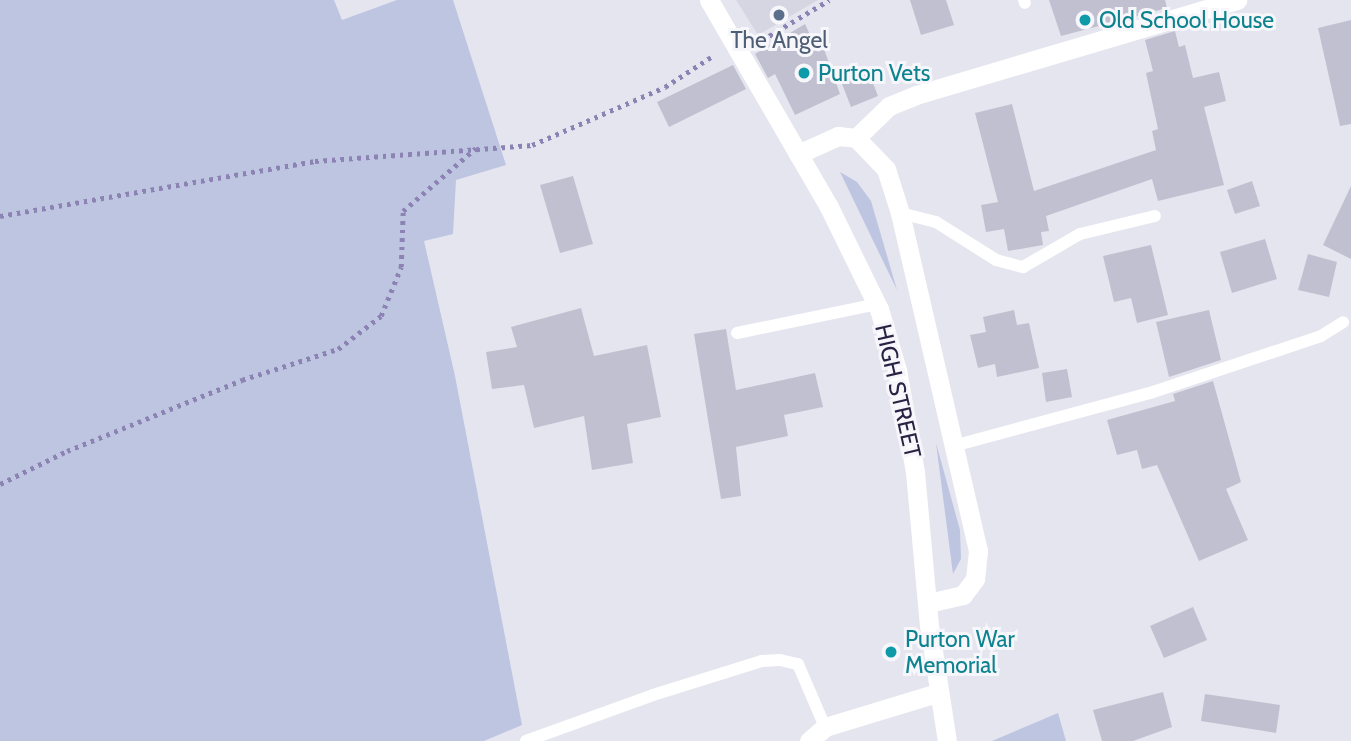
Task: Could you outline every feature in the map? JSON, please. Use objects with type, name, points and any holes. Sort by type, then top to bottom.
[{"type":"street","name":"HIGH STREET","points":[[709,0],[799,154],[877,304],[904,404],[937,693],[947,741]]},
{"type":"street","points":[[856,138],[889,106],[916,95],[1227,2]]},
{"type":"street","points":[[799,154],[838,136],[856,138],[886,169],[900,213],[957,445],[978,551],[975,579],[963,596],[927,603]]},
{"type":"street","points":[[809,741],[825,727],[937,693]]},
{"type":"lane","points":[[900,213],[936,222],[996,260],[1023,267],[1080,234],[1155,216]]},
{"type":"lane","points":[[737,333],[877,304]]},
{"type":"lane","points":[[957,445],[1153,392],[1321,336],[1343,322]]},
{"type":"lane","points":[[526,741],[653,695],[762,661],[780,660],[798,664],[825,727]]},
{"type":"path","points":[[775,32],[829,0]]},
{"type":"path","points":[[0,216],[315,161],[532,145],[666,87],[733,42]]},
{"type":"path","points":[[0,484],[242,380],[338,349],[380,316],[401,267],[403,211],[477,148]]},
{"type":"shaded area","points":[[0,0],[334,0],[342,20],[397,0],[453,0],[506,165],[456,180],[453,234],[424,241],[455,376],[522,725],[484,741],[0,741]]},
{"type":"shaded area","points":[[736,0],[818,0],[758,35]]},
{"type":"shaded area","points":[[840,172],[857,182],[871,201],[897,290]]},
{"type":"shaded area","points":[[936,443],[960,530],[961,559],[953,574]]},
{"type":"shaded area","points":[[1058,713],[1066,741],[992,741]]},
{"type":"building","points":[[910,0],[946,0],[954,25],[921,35]]},
{"type":"building","name":"Old School House","points":[[1049,0],[1165,0],[1167,8],[1061,36]]},
{"type":"building","points":[[1351,20],[1351,124],[1340,126],[1318,28]]},
{"type":"building","name":"Purton Vets","points":[[805,24],[818,52],[824,49],[840,94],[795,115],[775,74],[768,78],[755,54]]},
{"type":"building","points":[[1175,31],[1179,47],[1185,45],[1193,78],[1219,72],[1226,101],[1204,107],[1224,185],[1158,201],[1152,179],[1046,216],[1049,231],[1041,232],[1043,245],[1008,251],[1004,229],[986,232],[981,205],[998,202],[975,113],[1012,104],[1034,191],[1156,150],[1152,131],[1158,129],[1146,73],[1153,71],[1145,40]]},
{"type":"building","points":[[733,65],[746,89],[669,127],[657,102]]},
{"type":"building","points":[[869,73],[878,96],[851,107],[842,84]]},
{"type":"building","points":[[573,176],[593,244],[560,253],[540,185]]},
{"type":"building","points":[[1252,181],[1260,206],[1235,214],[1227,190]]},
{"type":"building","points":[[1351,186],[1351,259],[1323,245]]},
{"type":"building","points":[[1265,239],[1277,279],[1232,293],[1220,252]]},
{"type":"building","points":[[1151,245],[1168,315],[1137,323],[1131,298],[1114,302],[1103,256]]},
{"type":"building","points":[[1308,254],[1337,262],[1329,297],[1298,290]]},
{"type":"building","points":[[581,308],[594,356],[647,345],[661,417],[627,424],[633,463],[592,470],[584,416],[534,428],[524,385],[492,389],[486,352],[517,347],[511,327]]},
{"type":"building","points":[[1014,310],[1017,325],[1029,323],[1039,368],[997,377],[995,364],[978,368],[970,335],[986,332],[983,317]]},
{"type":"building","points":[[1209,310],[1221,360],[1169,377],[1156,322]]},
{"type":"building","points":[[726,329],[736,390],[815,373],[823,407],[784,415],[788,436],[736,447],[741,496],[721,499],[694,334]]},
{"type":"building","points":[[1067,369],[1072,397],[1046,402],[1042,373]]},
{"type":"building","points":[[1213,381],[1241,482],[1226,489],[1248,540],[1199,561],[1157,465],[1142,469],[1137,450],[1117,455],[1107,420],[1175,401],[1173,394]]},
{"type":"building","points":[[1193,607],[1207,640],[1164,658],[1150,626]]},
{"type":"building","points":[[1163,692],[1172,727],[1133,741],[1102,741],[1093,710]]},
{"type":"building","points":[[1205,694],[1280,705],[1276,733],[1201,721]]},
{"type":"place","name":"The Angel","points":[[779,15]]},
{"type":"place","name":"Old School House","points":[[1085,20]]},
{"type":"place","name":"Purton Vets","points":[[804,73]]},
{"type":"place","name":"Purton War Memorial","points":[[891,652]]}]
